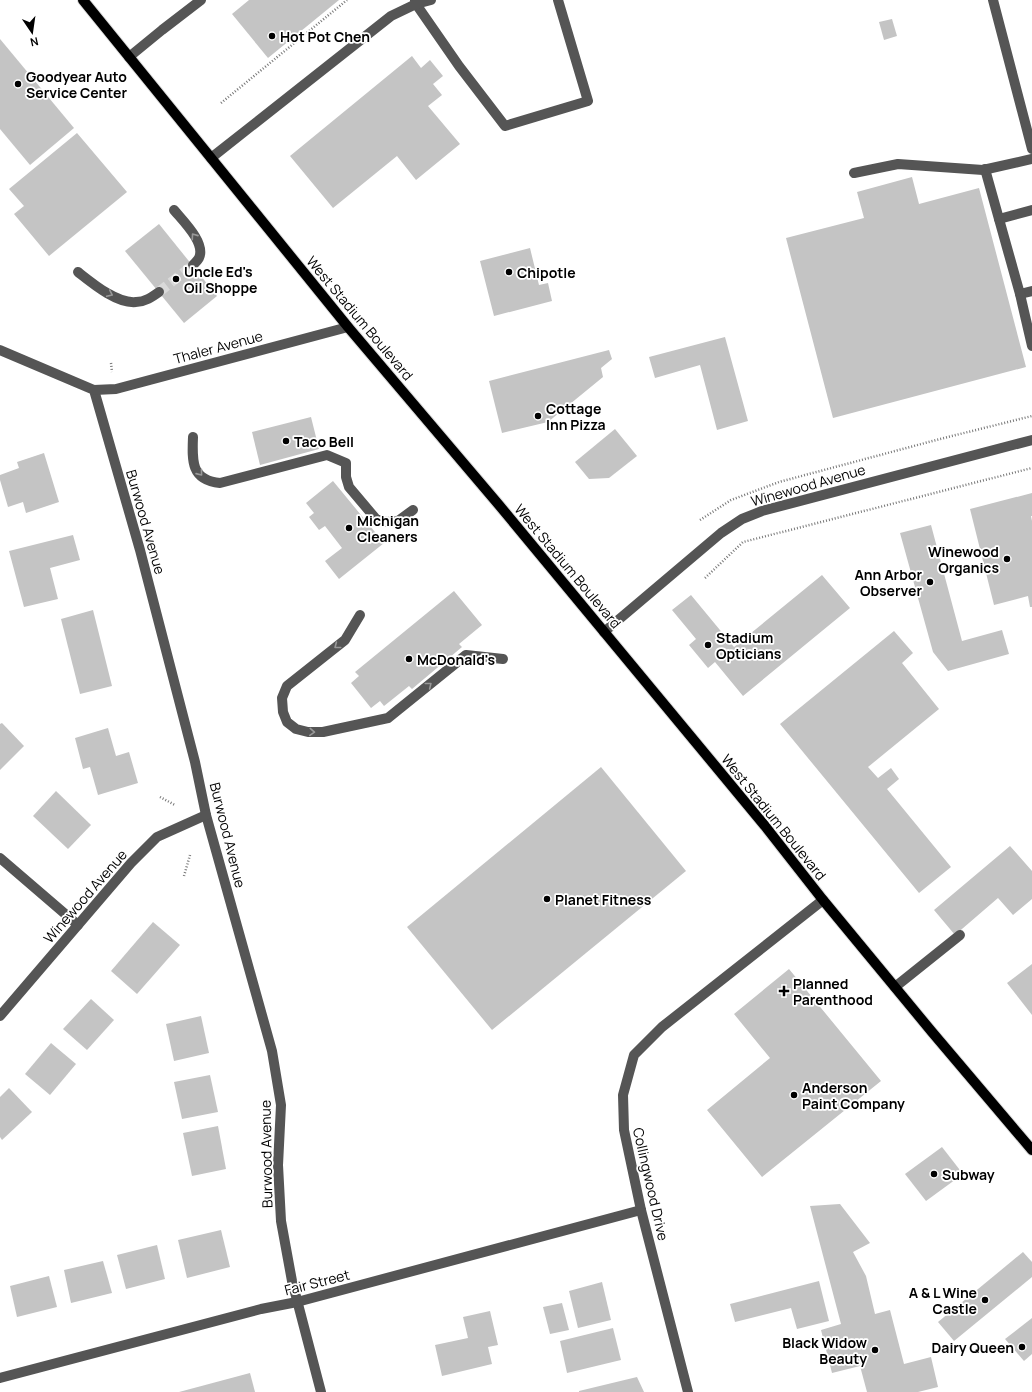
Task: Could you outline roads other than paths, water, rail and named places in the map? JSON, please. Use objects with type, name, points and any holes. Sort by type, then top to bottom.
[{"type":"main road","name":"West Stadium Boulevard","points":[[85,1],[348,327],[458,456],[760,821],[823,900],[1032,1150]]},
{"type":"street","points":[[129,57],[201,0]]},
{"type":"street","points":[[211,158],[391,16],[415,2],[432,0]]},
{"type":"street","points":[[415,2],[459,66],[504,126],[588,101],[558,0]]},
{"type":"street","points":[[993,0],[1032,149]]},
{"type":"street","points":[[854,174],[898,164],[985,169],[1032,159]]},
{"type":"street","points":[[985,169],[1020,294],[1032,346]]},
{"type":"street","points":[[174,210],[197,239],[200,248],[199,258],[193,265]]},
{"type":"street","points":[[999,219],[1032,210]]},
{"type":"street","points":[[78,272],[101,290],[123,300],[135,302],[147,300],[159,292]]},
{"type":"street","points":[[1020,294],[1032,291]]},
{"type":"street","name":"Thaler Avenue","points":[[94,390],[116,389],[348,327]]},
{"type":"street","points":[[0,350],[94,390]]},
{"type":"street","name":"Burwood Avenue","points":[[94,390],[140,550],[195,762],[206,815],[272,1051],[281,1105],[278,1165],[281,1221],[297,1302],[322,1392]]},
{"type":"street","points":[[193,437],[192,457],[195,468],[201,477],[211,482],[220,483],[327,455],[346,463],[346,477],[349,487],[376,519],[387,522],[398,521],[413,510]]},
{"type":"street","name":"Winewood Avenue","points":[[604,632],[721,532],[742,519],[762,511],[1032,440]]},
{"type":"street","points":[[360,615],[345,640],[287,686],[282,698],[283,712],[287,722],[296,729],[308,732],[323,732],[388,718],[466,655],[503,659]]},
{"type":"street","name":"Winewood Avenue","points":[[0,1016],[131,863],[157,837],[206,815]]},
{"type":"street","points":[[0,858],[78,925]]},
{"type":"street","name":"Collingwood Drive","points":[[688,1392],[641,1210],[624,1130],[623,1095],[634,1055],[662,1027],[823,900]]},
{"type":"street","points":[[895,987],[960,935]]},
{"type":"street","name":"Fair Street","points":[[0,1378],[297,1302],[641,1210]]},
{"type":"tunnel","points":[[159,292],[193,265]]},
{"type":"place","name":"Hot Pot Chen","points":[[272,36]]},
{"type":"place","name":"Goodyear Auto Service Center","points":[[18,84]]},
{"type":"place","name":"Chipotle","points":[[509,272]]},
{"type":"place","name":"Uncle Ed's Oil Shoppe","points":[[176,279]]},
{"type":"place","name":"Cottage Inn Pizza","points":[[538,416]]},
{"type":"place","name":"Taco Bell","points":[[286,441]]},
{"type":"place","name":"Michigan Cleaners","points":[[349,528]]},
{"type":"place","name":"Winewood Organics","points":[[1007,559]]},
{"type":"place","name":"Ann Arbor Observer","points":[[930,582]]},
{"type":"place","name":"Stadium Opticians","points":[[708,645]]},
{"type":"place","name":"McDonald's","points":[[409,659]]},
{"type":"place","name":"Planet Fitness","points":[[547,899]]},
{"type":"place","name":"Planned Parenthood","points":[[784,991]]},
{"type":"place","name":"Anderson Paint Company","points":[[794,1095]]},
{"type":"place","name":"Subway","points":[[934,1174]]},
{"type":"place","name":"A & L Wine Castle","points":[[985,1300]]},
{"type":"place","name":"Dairy Queen","points":[[1022,1347]]},
{"type":"place","name":"Black Widow Beauty","points":[[875,1350]]}]
